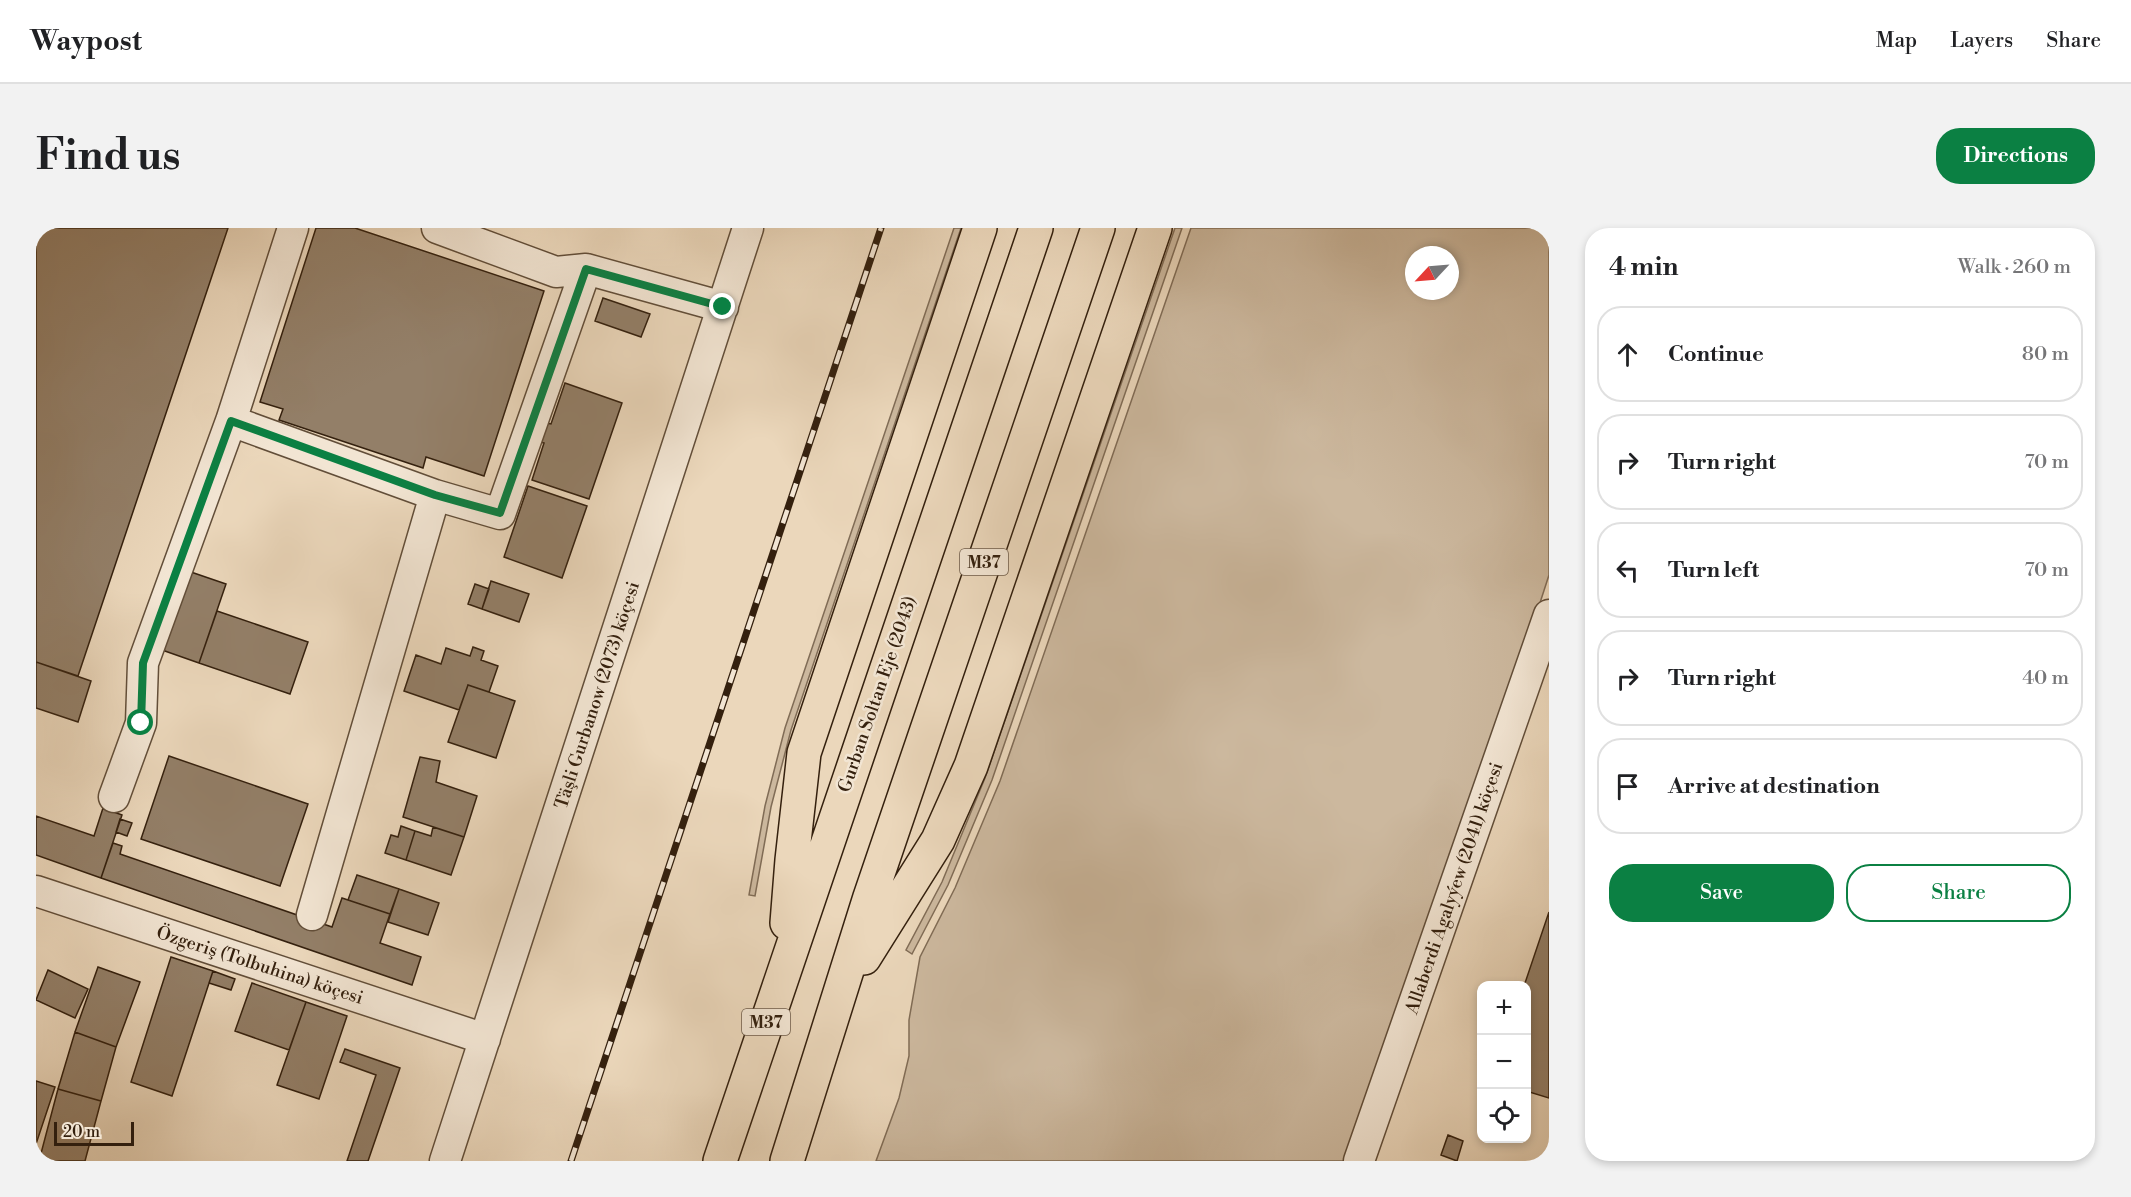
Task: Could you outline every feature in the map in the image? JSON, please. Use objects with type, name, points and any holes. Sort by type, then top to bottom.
[{"type":"highway","points":[[783,972],[804,753],[980,228]]},
{"type":"highway","name":"Gurban Soltan Eje (2043)","points":[[720,1161],[1036,228]]},
{"type":"highway","name":"M37","points":[[787,1161],[870,897],[1098,228]]},
{"type":"highway","points":[[840,995],[938,840],[970,766],[1155,228]]},
{"type":"street","points":[[114,797],[141,723],[143,663],[231,421],[293,228]]},
{"type":"street","points":[[437,228],[555,272],[586,269],[723,307]]},
{"type":"street","name":"Täşli Gurbanow (2073) köçesi","points":[[445,1161],[748,228]]},
{"type":"street","points":[[231,421],[435,495],[500,513],[586,269]]},
{"type":"street","points":[[312,915],[435,495]]},
{"type":"street","name":"Allaberdi Agalyýew (2041) köçesi","points":[[1359,1161],[1543,651],[1549,615]]},
{"type":"street","name":"Özgeriş (Tolbuhina) köçesi","points":[[36,891],[485,1039]]},
{"type":"shaded area","points":[[954,228],[961,228],[791,730],[771,807],[755,896],[749,895],[765,806],[785,728]]},
{"type":"shaded area","points":[[1175,228],[1182,228],[992,780],[948,885],[912,954],[906,950],[942,882],[985,778]]},
{"type":"shaded area","points":[[1191,228],[1549,228],[1549,575],[1345,1161],[876,1161],[899,1098],[909,1056],[909,1020],[920,957],[955,888],[1000,781]]},
{"type":"building","points":[[36,228],[228,228],[78,676],[36,662]]},
{"type":"building","points":[[316,228],[355,228],[544,291],[484,476],[426,457],[423,468],[279,420],[283,409],[260,402]]},
{"type":"building","points":[[603,298],[650,314],[641,337],[595,321]]},
{"type":"building","points":[[565,383],[622,403],[589,499],[532,480],[544,443],[540,442],[546,423],[551,424]]},
{"type":"building","points":[[528,486],[587,506],[562,578],[504,557]]},
{"type":"building","points":[[188,571],[226,584],[199,663],[162,650]]},
{"type":"building","points":[[491,581],[529,594],[519,622],[482,609]]},
{"type":"building","points":[[475,584],[489,589],[482,609],[468,604]]},
{"type":"building","points":[[217,611],[308,642],[290,694],[199,663]]},
{"type":"building","points":[[473,647],[484,651],[481,660],[498,666],[489,692],[468,685],[459,710],[404,691],[416,655],[441,664],[446,648],[470,656]]},
{"type":"building","points":[[36,662],[91,681],[78,722],[36,708]]},
{"type":"building","points":[[468,685],[515,701],[496,758],[448,742]]},
{"type":"building","points":[[169,756],[308,804],[280,886],[141,839]]},
{"type":"building","points":[[420,757],[440,761],[436,782],[477,796],[464,837],[403,817]]},
{"type":"building","points":[[103,808],[122,815],[101,878],[36,855],[36,816],[94,836]]},
{"type":"building","points":[[120,819],[132,823],[127,836],[116,832]]},
{"type":"building","points":[[401,826],[415,831],[406,860],[385,853],[391,835],[398,837]]},
{"type":"building","points":[[433,827],[464,837],[451,875],[406,860],[415,831],[431,836]]},
{"type":"building","points":[[113,843],[122,846],[120,854],[332,927],[342,898],[390,914],[380,943],[421,957],[412,985],[101,878]]},
{"type":"building","points":[[357,875],[399,889],[390,914],[348,900]]},
{"type":"building","points":[[399,889],[439,903],[428,935],[388,922]]},
{"type":"building","points":[[1549,912],[1549,1098],[1531,1093],[1531,981],[1526,981]]},
{"type":"building","points":[[171,957],[213,971],[172,1096],[131,1082]]},
{"type":"building","points":[[98,967],[140,982],[116,1047],[75,1032]]},
{"type":"building","points":[[48,970],[88,989],[75,1018],[36,1000]]},
{"type":"building","points":[[213,971],[235,979],[231,990],[209,983]]},
{"type":"building","points":[[252,983],[306,1002],[289,1050],[235,1031]]},
{"type":"building","points":[[306,1002],[347,1016],[319,1099],[277,1085]]},
{"type":"building","points":[[75,1032],[116,1047],[101,1101],[58,1089]]},
{"type":"building","points":[[345,1049],[400,1068],[368,1161],[347,1161],[376,1075],[340,1062]]},
{"type":"building","points":[[36,1081],[55,1087],[36,1144]]},
{"type":"building","points":[[58,1089],[101,1101],[85,1161],[39,1161]]},
{"type":"building","points":[[1448,1135],[1463,1141],[1457,1161],[1441,1155]]},
{"type":"railway","points":[[571,1161],[881,228]]},
{"type":"route","points":[[141,723],[143,663],[231,421],[435,495],[500,513],[586,269],[723,307]]}]
